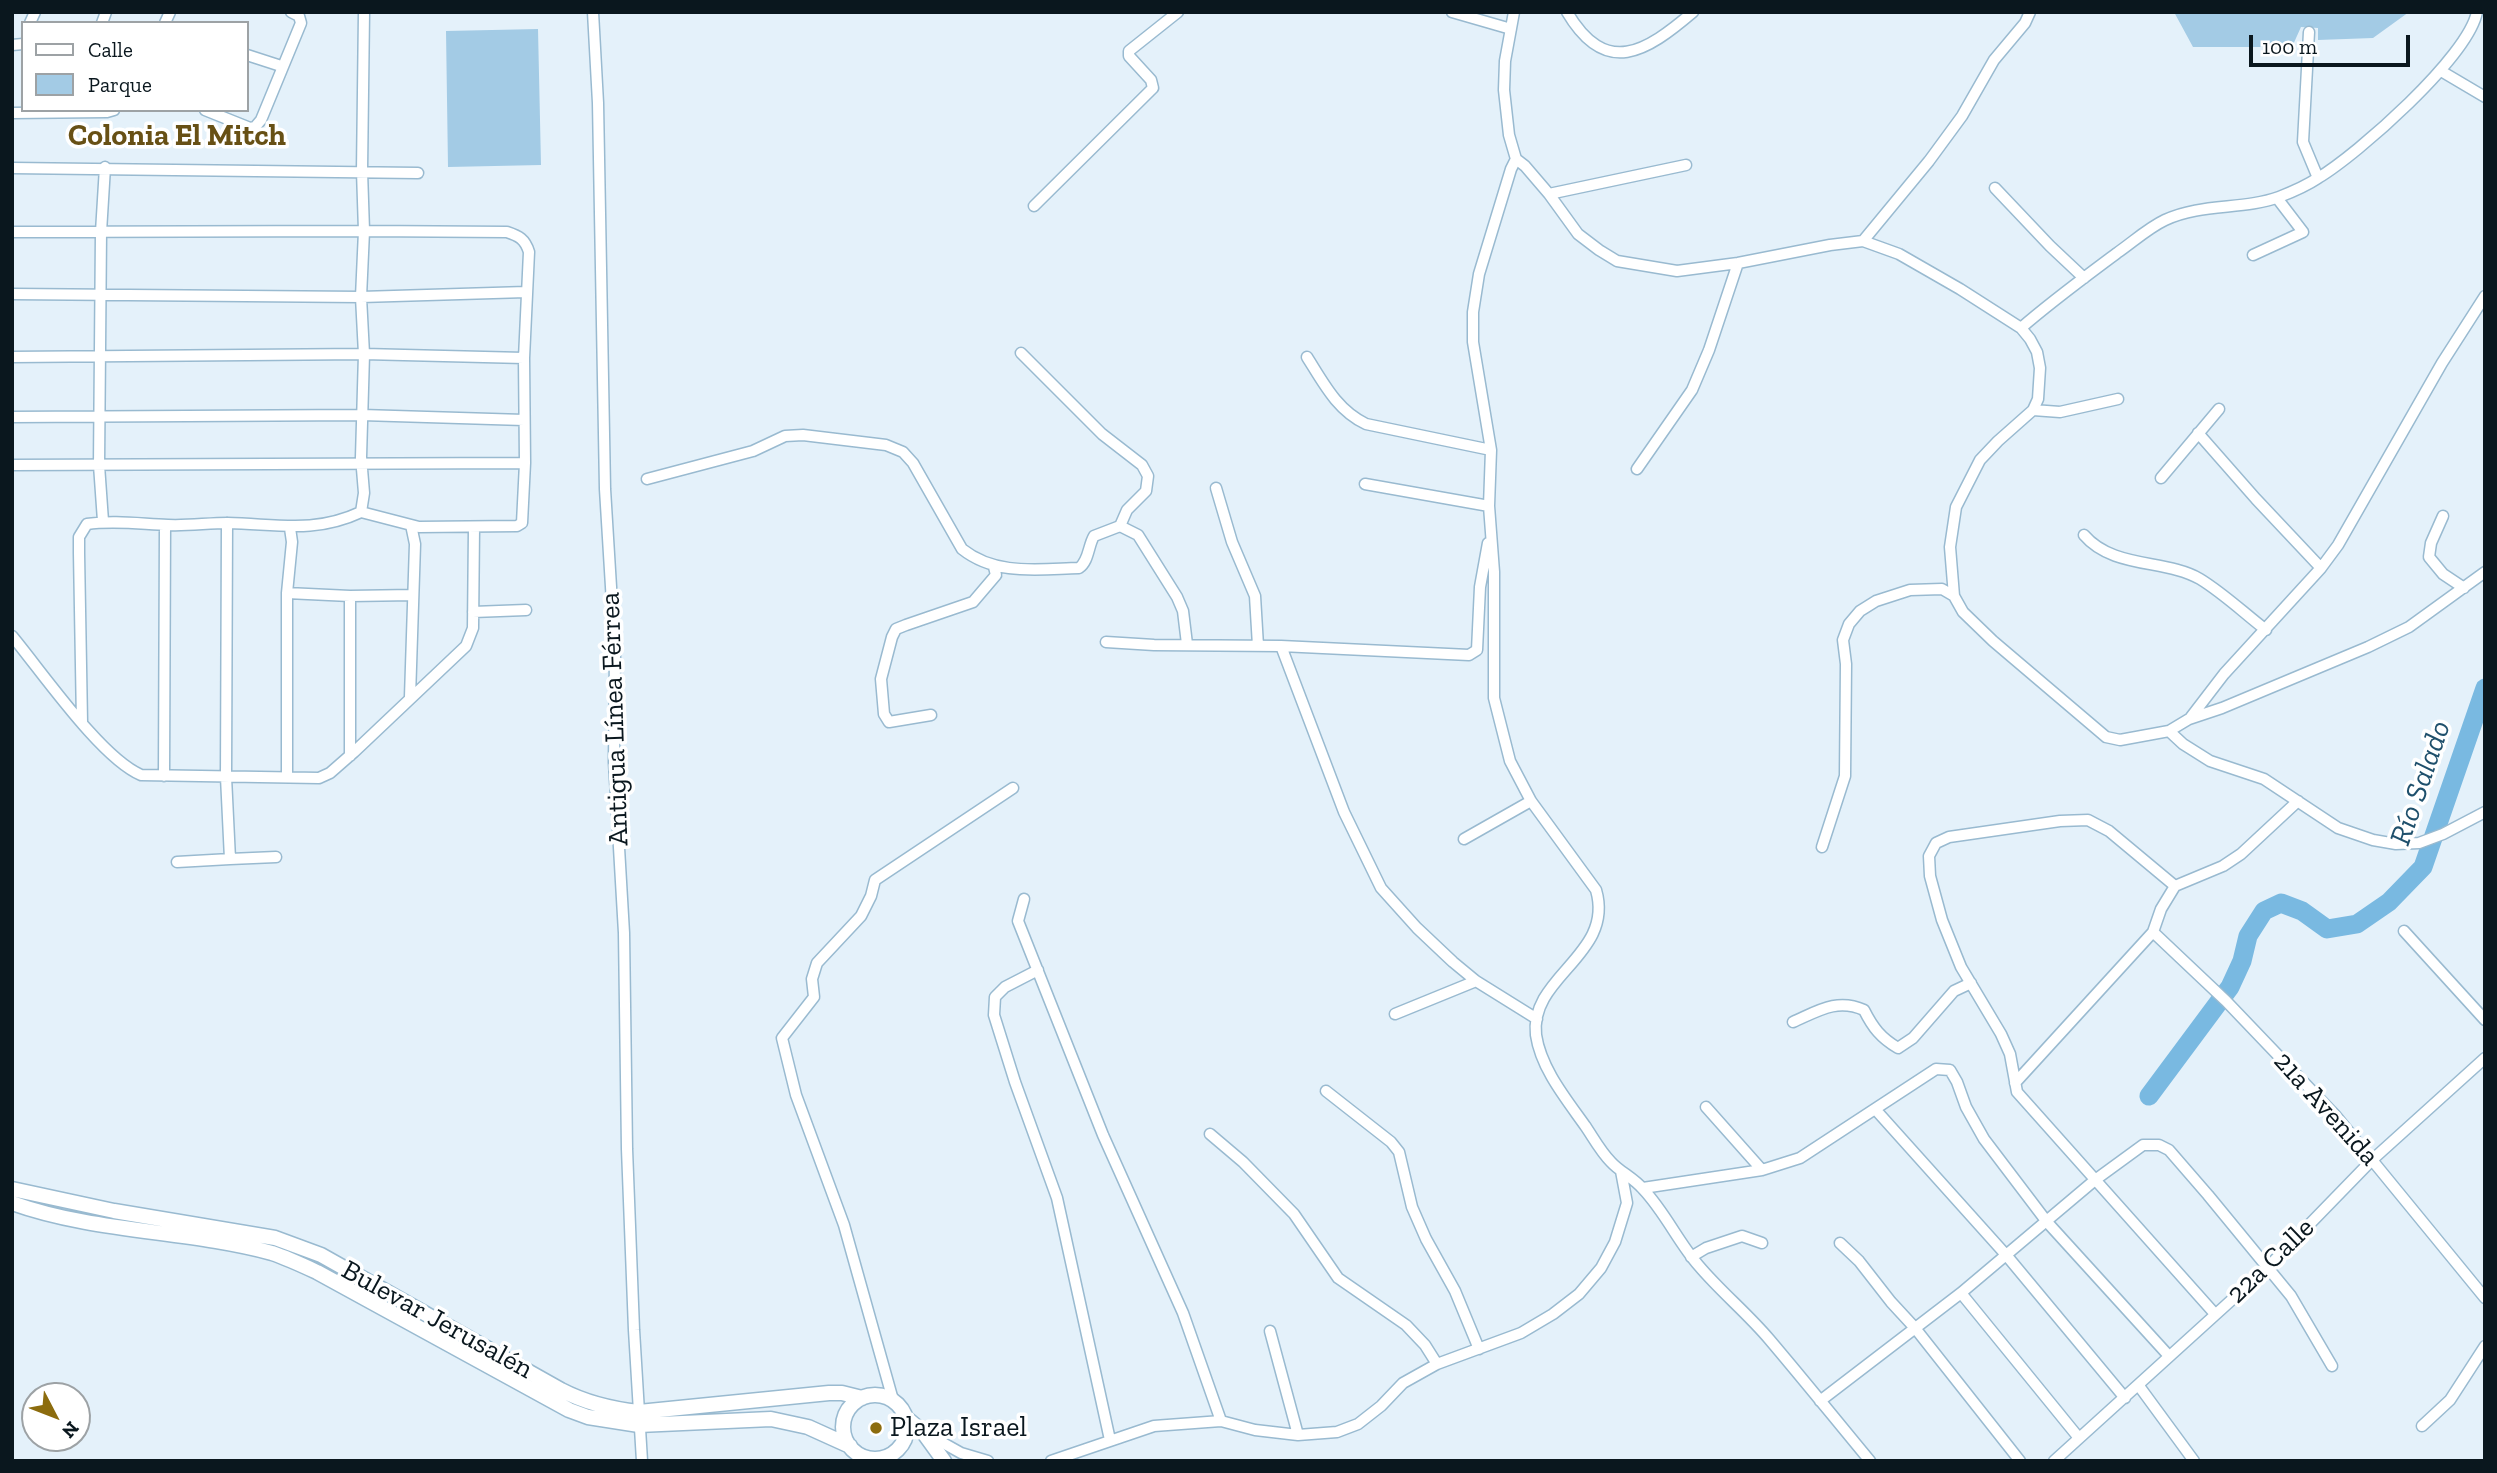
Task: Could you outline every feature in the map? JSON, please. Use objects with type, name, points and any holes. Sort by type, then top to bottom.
[{"type":"main road","name":"Bulevar Jerusalén","points":[[12,1189],[114,1211],[275,1238],[321,1255],[574,1397],[639,1418],[829,1394],[842,1393],[862,1398]]},
{"type":"main road","name":"Bulevar Jerusalén","points":[[12,1203],[106,1226],[206,1240],[272,1254],[317,1272],[588,1418],[771,1419],[808,1427],[850,1446]]},
{"type":"main road","points":[[905,1417],[907,1427],[901,1445],[894,1452],[877,1460],[861,1456],[850,1446],[844,1432],[847,1412],[862,1398],[873,1395],[893,1400],[905,1417],[923,1432],[944,1461]]},
{"type":"street","points":[[210,112],[250,128],[255,127],[261,120],[301,23],[299,16],[291,12]]},
{"type":"street","points":[[361,512],[364,493],[364,354],[361,297],[364,231],[364,12]]},
{"type":"street","name":"Antigua Línea Férrea","points":[[593,12],[599,129],[605,489],[615,652],[614,762],[624,933],[627,1149],[642,1461]]},
{"type":"street","points":[[1034,206],[1153,88],[1151,80],[1129,56],[1129,51],[1178,12]]},
{"type":"street","points":[[1452,12],[1511,29]]},
{"type":"street","points":[[1514,12],[1505,61],[1504,90],[1509,135],[1517,159],[1549,194],[1578,234],[1599,250],[1617,261],[1677,271],[1738,264],[1863,241],[1899,254],[2021,328],[2037,352],[2040,368],[2040,385],[2034,410],[1980,460],[1956,507],[1950,547],[1954,596],[1963,612],[1993,642],[2106,737],[2120,740],[2169,732],[2189,719],[2368,647],[2409,627],[2485,572]]},
{"type":"street","points":[[1567,12],[1586,38],[1598,49],[1609,52],[1641,48],[1666,35],[1693,12]]},
{"type":"street","points":[[1863,241],[1962,116],[1994,60],[2025,23],[2030,12]]},
{"type":"street","points":[[2021,328],[2084,278],[2165,220],[2194,211],[2277,198],[2318,178],[2379,131],[2441,71],[2475,23],[2477,12]]},
{"type":"street","points":[[2309,32],[2303,142],[2318,178]]},
{"type":"street","points":[[248,55],[281,66]]},
{"type":"street","points":[[2441,71],[2485,97]]},
{"type":"street","points":[[12,113],[107,112]]},
{"type":"street","points":[[1517,159],[1511,169],[1479,274],[1473,312],[1474,342],[1491,450],[1489,506],[1494,572],[1494,698],[1510,761],[1531,801],[1596,890],[1599,900],[1592,937],[1545,996],[1537,1019],[1536,1035],[1545,1062],[1558,1087],[1609,1160],[1643,1188],[1691,1257],[1767,1337],[1871,1461]]},
{"type":"street","points":[[1549,194],[1686,165]]},
{"type":"street","points":[[12,167],[418,173]]},
{"type":"street","points":[[103,522],[99,416],[101,232],[105,167]]},
{"type":"street","points":[[1995,188],[2084,278]]},
{"type":"street","points":[[2253,255],[2303,232],[2277,198]]},
{"type":"street","points":[[12,233],[507,232],[526,242],[528,251],[522,523],[517,526],[474,528],[411,525],[361,512],[324,525],[290,528],[227,523],[87,524],[79,537],[82,722]]},
{"type":"street","points":[[1637,469],[1692,390],[1709,350],[1738,264]]},
{"type":"street","points":[[12,294],[361,297],[526,292]]},
{"type":"street","points":[[2189,719],[2224,674],[2321,568],[2338,545],[2442,363],[2485,296]]},
{"type":"street","points":[[647,480],[753,450],[785,436],[803,435],[886,445],[903,452],[913,463],[962,549],[972,557],[1006,569],[1079,568],[1086,560],[1094,536],[1121,526],[1127,510],[1146,491],[1149,477],[1142,465],[1102,434],[1021,353]]},
{"type":"street","points":[[12,357],[364,354],[524,358]]},
{"type":"street","points":[[1307,358],[1338,405],[1366,424],[1491,450]]},
{"type":"street","points":[[2034,410],[2060,412],[2118,398]]},
{"type":"street","points":[[2161,478],[2219,409]]},
{"type":"street","points":[[12,416],[362,415],[524,420]]},
{"type":"street","points":[[2198,433],[2273,519],[2321,568]]},
{"type":"street","points":[[12,465],[362,466],[524,463]]},
{"type":"street","points":[[1365,484],[1489,506]]},
{"type":"street","points":[[1216,488],[1232,542],[1255,596],[1258,646]]},
{"type":"street","points":[[2443,516],[2431,543],[2429,557],[2443,574],[2464,588]]},
{"type":"street","points":[[227,523],[226,777],[230,859]]},
{"type":"street","points":[[164,776],[165,525]]},
{"type":"street","points":[[410,697],[415,544],[411,525]]},
{"type":"street","points":[[1121,526],[1138,536],[1177,597],[1183,611],[1187,644]]},
{"type":"street","points":[[287,776],[287,593],[292,542],[290,528]]},
{"type":"street","points":[[12,636],[82,722],[132,771],[141,775],[164,776],[319,778],[330,773],[350,756],[466,646],[473,628],[474,528]]},
{"type":"street","points":[[1106,642],[1281,646],[1469,655],[1477,650],[1480,587],[1490,529]]},
{"type":"street","points":[[2084,535],[2105,551],[2129,560],[2182,571],[2200,579],[2266,630]]},
{"type":"street","points":[[931,715],[889,722],[884,714],[881,679],[892,637],[896,629],[905,625],[973,602],[996,575],[994,566]]},
{"type":"street","points":[[1822,847],[1845,776],[1846,663],[1843,640],[1849,624],[1860,611],[1876,601],[1910,590],[1942,589],[1954,596]]},
{"type":"street","points":[[287,593],[413,595]]},
{"type":"street","points":[[350,596],[350,756]]},
{"type":"street","points":[[473,612],[526,610]]},
{"type":"street","points":[[1281,646],[1344,812],[1381,888],[1417,928],[1476,981],[1537,1019]]},
{"type":"street","points":[[2206,700],[2207,707],[2217,709]]},
{"type":"street","points":[[2169,732],[2210,761],[2264,779],[2338,828],[2372,840],[2396,844],[2418,843],[2443,834],[2485,811]]},
{"type":"street","points":[[893,1400],[844,1225],[796,1095],[782,1038],[814,997],[812,979],[817,963],[861,916],[875,880],[1013,788]]},
{"type":"street","points":[[1464,839],[1531,801]]},
{"type":"street","points":[[2015,1083],[2153,932],[2161,909],[2175,886],[2224,866],[2298,802]]},
{"type":"street","points":[[2175,886],[2109,831],[2088,820],[1949,837],[1936,843],[1929,856],[1930,876],[1942,920],[1962,967],[2010,1054],[2017,1092],[2215,1314]]},
{"type":"street","points":[[177,862],[276,857]]},
{"type":"street","points":[[1024,899],[1018,922],[1104,1135],[1183,1313],[1221,1421]]},
{"type":"street","points":[[2404,931],[2485,1020]]},
{"type":"street","name":"21a Avenida","points":[[2153,932],[2223,998],[2336,1116],[2485,1298]]},
{"type":"street","points":[[1038,970],[1005,987],[995,997],[994,1015],[1057,1198],[1110,1440]]},
{"type":"street","points":[[1395,1014],[1476,981]]},
{"type":"street","points":[[1793,1022],[1832,1004],[1851,1004],[1864,1010],[1874,1029],[1887,1042],[1898,1048],[1913,1038],[1954,990],[1971,983]]},
{"type":"street","name":"22a Calle","points":[[2054,1461],[2268,1267],[2372,1160],[2485,1058]]},
{"type":"street","points":[[1643,1188],[1762,1170],[1800,1157],[1936,1069],[1950,1070],[1984,1139],[2047,1222],[2169,1356]]},
{"type":"street","points":[[1326,1091],[1391,1142],[1399,1152],[1412,1207],[1426,1239],[1455,1291],[1479,1349]]},
{"type":"street","points":[[1706,1107],[1762,1170]]},
{"type":"street","points":[[1875,1108],[2007,1256],[2125,1398]]},
{"type":"street","points":[[1210,1134],[1243,1161],[1294,1214],[1338,1278],[1406,1325],[1425,1345],[1437,1364]]},
{"type":"street","points":[[1820,1401],[1961,1293],[2095,1181],[2143,1145],[2159,1145],[2169,1150],[2291,1296],[2332,1366]]},
{"type":"street","points":[[1051,1461],[1154,1426],[1221,1421],[1255,1430],[1298,1435],[1337,1432],[1358,1423],[1381,1406],[1403,1383],[1437,1364],[1521,1333],[1553,1314],[1579,1293],[1601,1268],[1615,1242],[1627,1203],[1620,1171]]},
{"type":"street","points":[[1691,1257],[1706,1248],[1742,1236],[1762,1243]]},
{"type":"street","points":[[1840,1244],[1859,1261],[1891,1302],[1916,1328],[2020,1461]]},
{"type":"street","points":[[1961,1293],[2079,1438]]},
{"type":"street","points":[[1270,1331],[1298,1435]]},
{"type":"street","points":[[2422,1426],[2450,1399],[2485,1346]]},
{"type":"street","points":[[2138,1386],[2194,1461]]},
{"type":"street","points":[[923,1432],[961,1453],[988,1461]]},
{"type":"green space","points":[[2174,12],[2409,12],[2373,38],[2318,40],[2318,28],[2301,27],[2292,47],[2193,47]]},
{"type":"green space","points":[[538,29],[541,165],[448,167],[446,31]]},
{"type":"waterway","name":"Río Salado","points":[[2149,1096],[2230,987],[2242,961],[2248,936],[2264,911],[2281,903],[2302,911],[2327,929],[2357,924],[2389,902],[2423,867],[2485,688]]},
{"type":"place","name":"Plaza Israel","points":[[876,1428]]},
{"type":"district","name":"Colonia El Mitch","points":[[177,136]]}]
